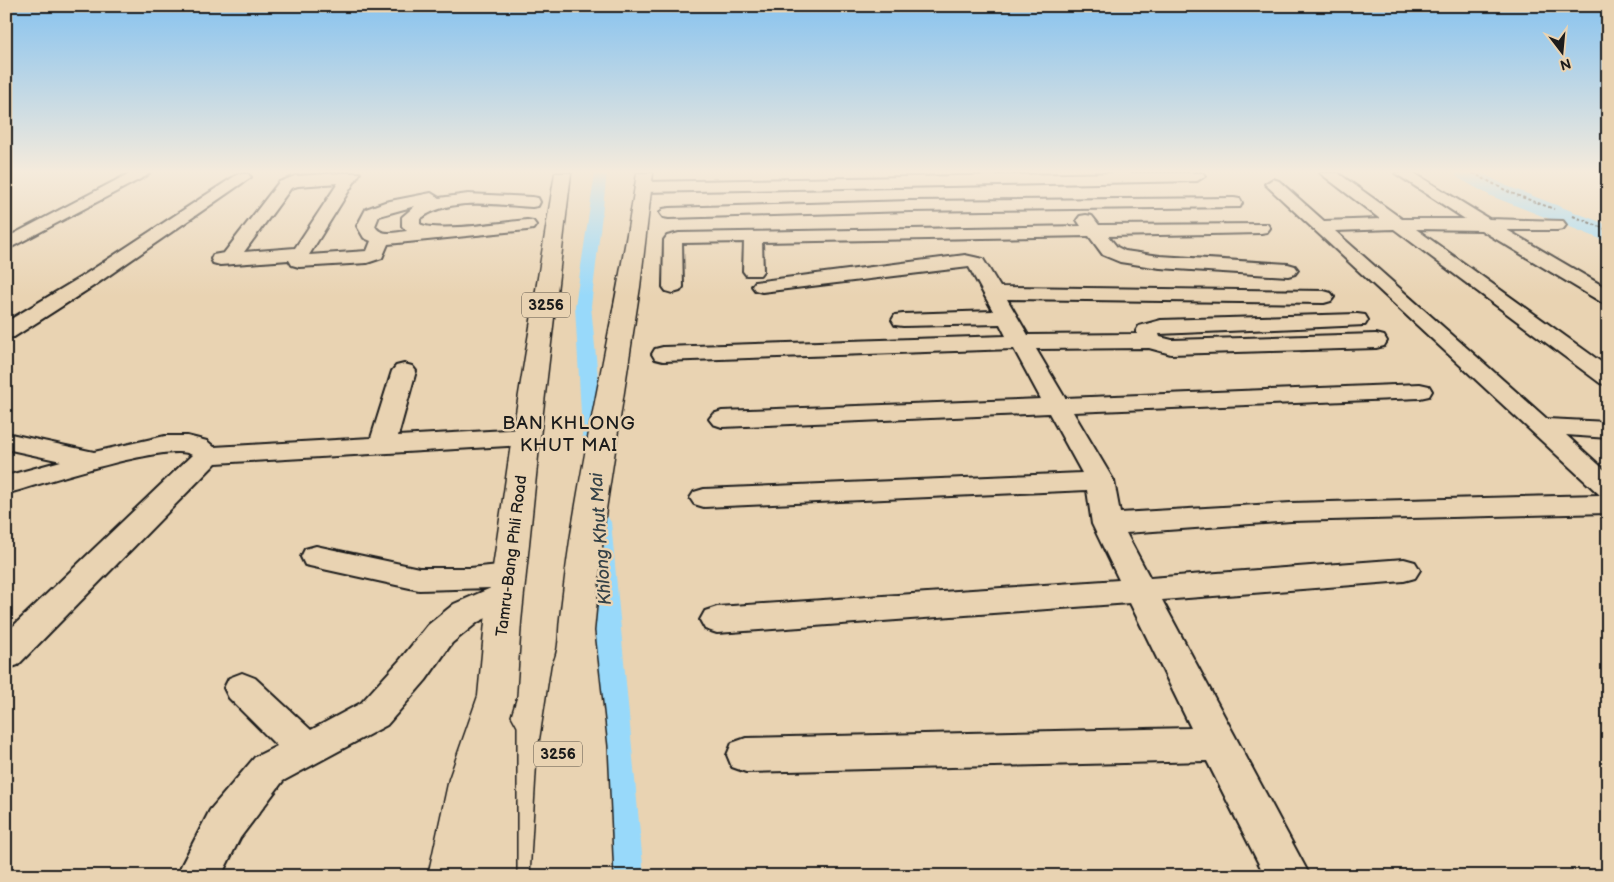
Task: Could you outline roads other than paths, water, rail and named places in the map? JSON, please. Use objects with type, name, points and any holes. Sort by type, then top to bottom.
[{"type":"main road","name":"Tamru-Bang Phli Road","points":[[451,876],[470,779],[497,696],[526,437],[559,214]]},
{"type":"main road","name":"3256","points":[[554,876],[556,796],[561,722],[576,634],[594,495],[639,214]]},
{"type":"main road","name":"3256","points":[[576,634],[590,798],[590,876]]},
{"type":"main road","name":"3256","points":[[493,876],[497,696]]},
{"type":"street","points":[[6,245],[64,214]]},
{"type":"street","points":[[6,332],[88,281],[188,214]]},
{"type":"street","points":[[260,214],[222,259],[301,253]]},
{"type":"street","points":[[326,214],[298,260],[367,257],[375,254],[381,239]]},
{"type":"street","points":[[371,214],[366,226],[370,234],[381,239],[527,225],[557,230]]},
{"type":"street","points":[[414,214],[411,217],[411,226],[421,232],[442,233]]},
{"type":"street","points":[[437,214],[434,223],[442,233]]},
{"type":"street","points":[[520,214],[527,225]]},
{"type":"street","points":[[824,214],[832,252]]},
{"type":"street","points":[[1082,214],[1110,251],[1134,259],[1288,270]]},
{"type":"street","points":[[1307,214],[1539,426],[1607,496]]},
{"type":"street","points":[[1382,214],[1608,378]]},
{"type":"street","points":[[1470,214],[1608,298]]},
{"type":"street","points":[[1320,226],[1484,224],[1560,217]]},
{"type":"street","points":[[673,287],[672,240],[753,236],[832,252],[904,234],[1262,228]]},
{"type":"street","points":[[904,234],[912,258]]},
{"type":"street","points":[[753,236],[758,279],[976,262],[1019,342],[1059,407],[1100,481],[1107,524],[1218,744],[1288,876]]},
{"type":"street","points":[[993,293],[1324,297]]},
{"type":"street","points":[[903,320],[1006,317]]},
{"type":"street","points":[[1150,341],[1147,331],[1161,326],[1357,320]]},
{"type":"street","points":[[663,354],[1019,342],[1150,341],[1171,347],[1376,341]]},
{"type":"street","points":[[382,446],[404,371]]},
{"type":"street","points":[[722,419],[1420,392]]},
{"type":"street","points":[[1539,426],[1608,430]]},
{"type":"street","points":[[6,485],[93,461],[165,444],[187,444],[198,447],[208,455],[526,437]]},
{"type":"street","points":[[6,442],[93,461]]},
{"type":"street","points":[[6,655],[208,455]]},
{"type":"street","points":[[704,498],[1100,481]]},
{"type":"street","points":[[1107,524],[1291,512],[1607,496]]},
{"type":"street","points":[[316,557],[420,578],[470,579],[508,585]]},
{"type":"street","points":[[717,620],[947,602],[1142,591],[1404,570]]},
{"type":"street","points":[[198,876],[225,824],[269,769],[374,714],[413,670],[440,634],[466,612],[508,585]]},
{"type":"street","points":[[242,688],[306,750]]},
{"type":"street","points":[[746,755],[1218,744]]},
{"type":"waterway","name":"Khlong Khut Mai","points":[[594,449],[583,306],[595,214]]},
{"type":"waterway","points":[[1558,214],[1608,234]]},
{"type":"waterway","name":"Khlong Khut Mai","points":[[599,522],[626,876]]},
{"type":"district","name":"BAN KHLONG KHUT MAI","points":[[569,434]]}]
